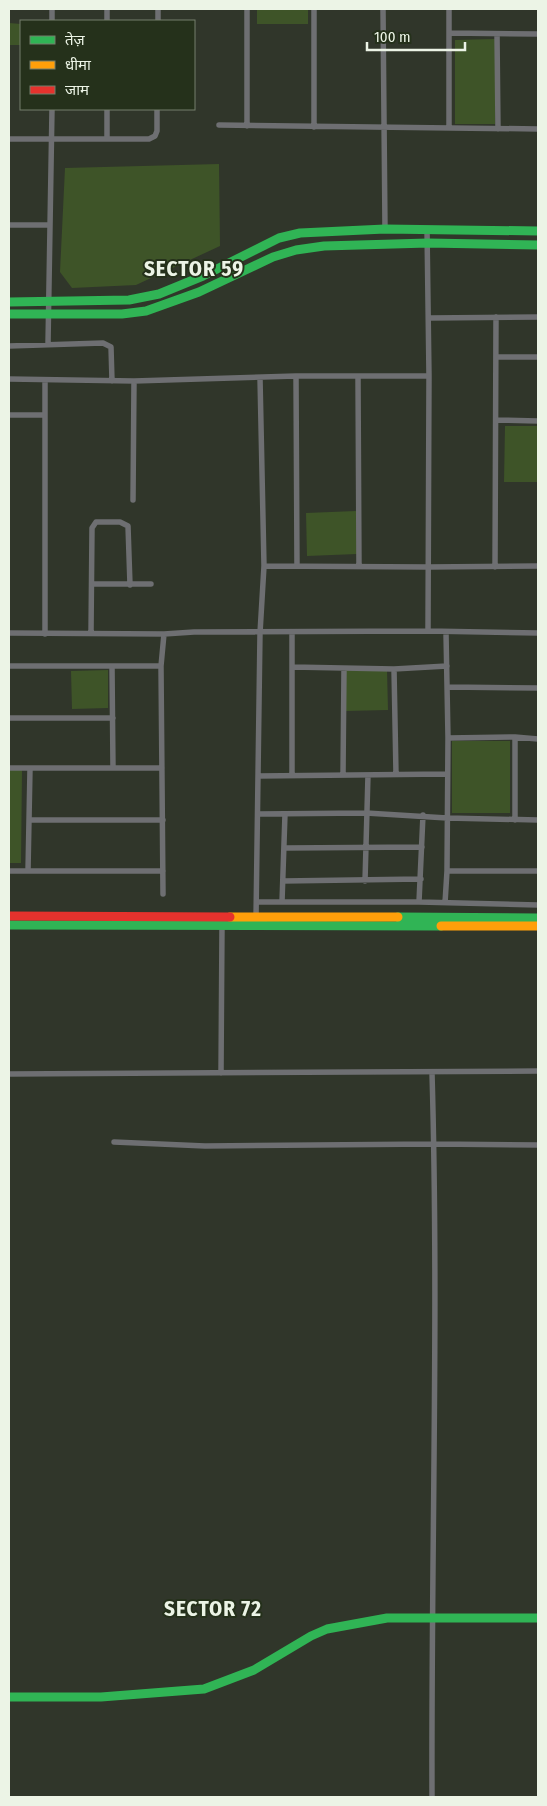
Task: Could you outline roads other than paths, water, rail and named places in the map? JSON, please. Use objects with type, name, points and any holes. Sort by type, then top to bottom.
[{"type":"street","points":[[247,9],[247,126]]},
{"type":"street","points":[[314,9],[314,127]]},
{"type":"street","points":[[384,9],[385,228]]},
{"type":"street","points":[[449,9],[449,128]]},
{"type":"street","points":[[449,33],[538,34]]},
{"type":"street","points":[[497,34],[498,129]]},
{"type":"street","points":[[48,344],[52,110]]},
{"type":"street","points":[[107,110],[107,138]]},
{"type":"street","points":[[9,139],[149,139],[155,136],[157,130],[157,110]]},
{"type":"street","points":[[219,125],[538,129]]},
{"type":"street","points":[[9,225],[49,225]]},
{"type":"street","points":[[9,302],[129,300],[160,294],[203,276],[278,238],[310,232],[385,228],[538,230]]},
{"type":"street","points":[[427,229],[429,318],[428,632]]},
{"type":"street","points":[[9,314],[122,314],[146,311],[205,289],[273,258],[296,250],[324,246],[428,243],[538,245]]},
{"type":"street","points":[[429,318],[538,316]]},
{"type":"street","points":[[496,317],[496,567]]},
{"type":"street","points":[[9,346],[103,343],[111,347],[112,381]]},
{"type":"street","points":[[497,356],[538,356]]},
{"type":"street","points":[[9,379],[134,381],[296,376],[429,376]]},
{"type":"street","points":[[296,376],[297,566]]},
{"type":"street","points":[[358,377],[359,566]]},
{"type":"street","points":[[256,921],[258,902],[260,633],[264,566],[260,378]]},
{"type":"street","points":[[45,380],[45,634]]},
{"type":"street","points":[[133,500],[134,381]]},
{"type":"street","points":[[9,416],[44,415]]},
{"type":"street","points":[[497,420],[538,421]]},
{"type":"street","points":[[91,633],[92,528],[96,522],[120,522],[128,526],[130,584]]},
{"type":"street","points":[[264,566],[538,566]]},
{"type":"street","points":[[92,584],[151,584]]},
{"type":"street","points":[[9,633],[538,633]]},
{"type":"street","points":[[292,633],[292,775]]},
{"type":"street","points":[[445,903],[448,738],[446,633]]},
{"type":"street","points":[[163,894],[161,666],[164,634]]},
{"type":"street","points":[[9,666],[161,666]]},
{"type":"street","points":[[112,666],[113,768]]},
{"type":"street","points":[[292,667],[394,669],[447,666]]},
{"type":"street","points":[[343,775],[344,669]]},
{"type":"street","points":[[394,669],[396,774]]},
{"type":"street","points":[[448,687],[538,688]]},
{"type":"street","points":[[9,718],[113,718]]},
{"type":"street","points":[[448,738],[515,737],[538,739]]},
{"type":"street","points":[[515,737],[515,820]]},
{"type":"street","points":[[9,768],[162,768]]},
{"type":"street","points":[[28,871],[30,769]]},
{"type":"street","points":[[258,776],[447,774]]},
{"type":"street","points":[[365,881],[368,775]]},
{"type":"street","points":[[258,814],[366,813],[423,815],[447,818],[538,820]]},
{"type":"street","points":[[282,902],[285,814]]},
{"type":"street","points":[[419,902],[423,815]]},
{"type":"street","points":[[29,820],[163,820]]},
{"type":"street","points":[[284,848],[422,847]]},
{"type":"street","points":[[9,871],[163,871]]},
{"type":"street","points":[[447,871],[538,871]]},
{"type":"street","points":[[283,881],[421,879]]},
{"type":"street","points":[[258,902],[419,902],[538,906]]},
{"type":"street","points":[[9,916],[538,926]]},
{"type":"street","points":[[9,925],[222,926],[256,921],[538,918]]},
{"type":"street","points":[[221,1073],[222,926]]},
{"type":"street","points":[[9,1074],[538,1071]]},
{"type":"street","points":[[432,1072],[434,1144],[432,1797]]},
{"type":"street","points":[[114,1142],[205,1146],[538,1145]]},
{"type":"street","points":[[9,1697],[101,1698],[204,1689],[254,1670],[311,1636],[327,1629],[387,1618],[433,1620],[538,1618]]},
{"type":"district","name":"SECTOR 59","points":[[194,269]]},
{"type":"district","name":"SECTOR 72","points":[[213,1609]]}]
